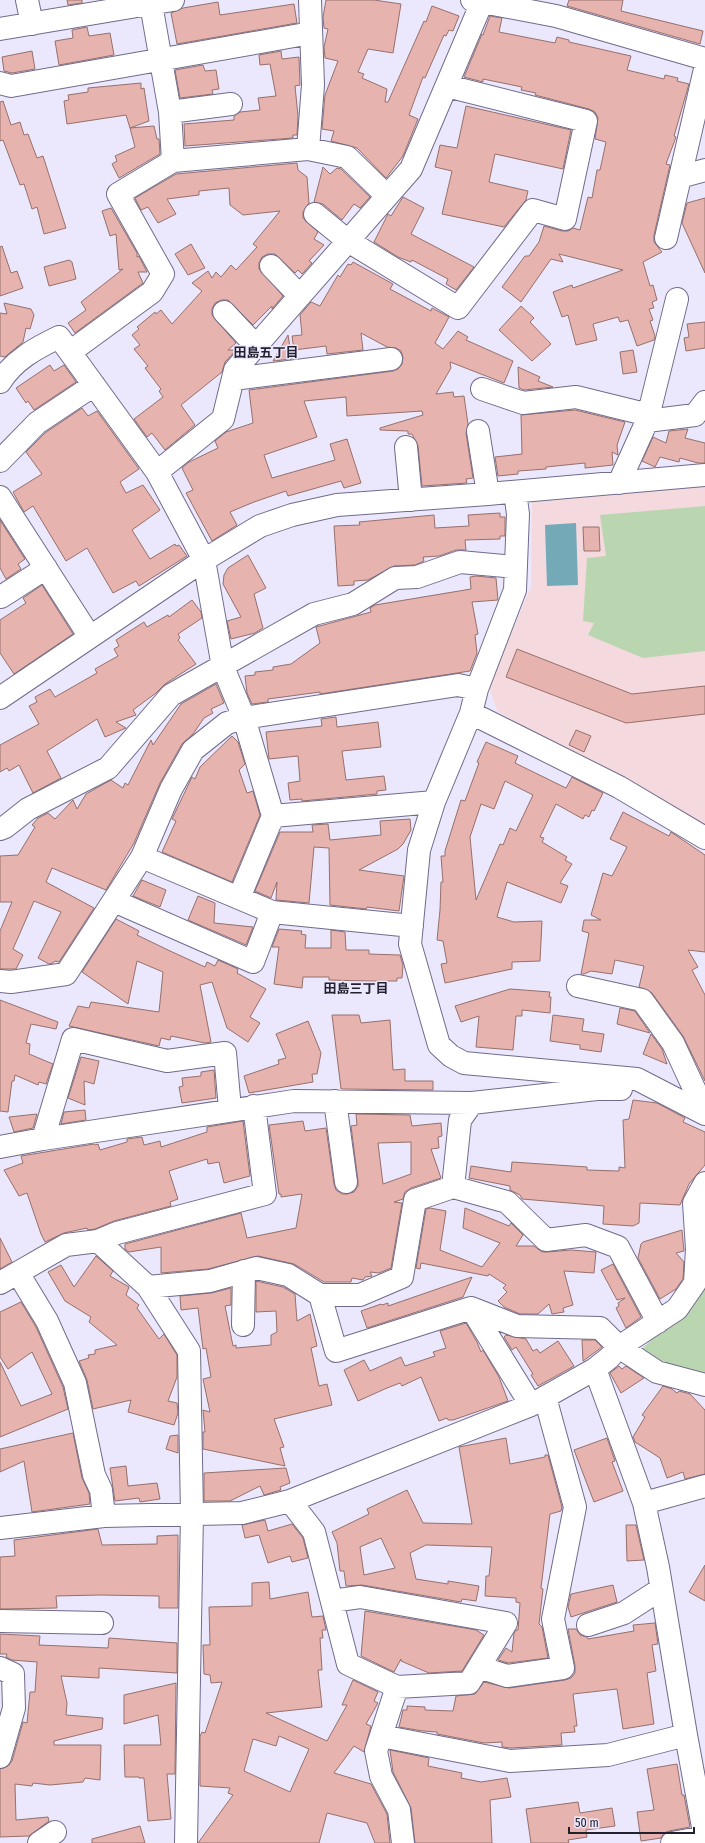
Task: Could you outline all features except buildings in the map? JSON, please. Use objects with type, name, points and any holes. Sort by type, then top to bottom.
[{"type":"street","points":[[27,0],[32,24]]},
{"type":"street","points":[[0,29],[173,0]]},
{"type":"street","points":[[308,149],[313,85],[310,0]]},
{"type":"street","points":[[157,472],[223,420],[235,370],[411,169],[447,86],[477,1],[554,8],[705,59]]},
{"type":"street","points":[[151,4],[170,112],[173,161]]},
{"type":"street","points":[[0,83],[11,86],[311,33]]},
{"type":"street","points":[[666,238],[705,69]]},
{"type":"street","points":[[315,214],[348,241],[458,308],[533,210],[565,219],[586,121],[447,86]]},
{"type":"street","points":[[170,112],[231,104]]},
{"type":"street","points":[[70,352],[152,292],[163,274],[118,194],[173,161],[308,149],[347,157],[386,196]]},
{"type":"street","points":[[680,177],[705,170]]},
{"type":"street","points":[[271,266],[300,296]]},
{"type":"street","points":[[619,483],[648,418],[677,299]]},
{"type":"street","points":[[224,312],[256,346]]},
{"type":"street","points":[[3,374],[36,347],[58,337],[157,472],[204,560],[223,667],[244,718],[273,816],[239,898]]},
{"type":"street","points":[[233,379],[391,359]]},
{"type":"street","points":[[0,461],[37,423],[94,385]]},
{"type":"street","points":[[482,389],[523,403],[576,398],[648,418],[695,415],[705,402]]},
{"type":"street","points":[[478,431],[488,494]]},
{"type":"street","points":[[406,447],[411,500]]},
{"type":"street","points":[[0,698],[204,560],[260,526],[292,515],[337,504],[515,492],[705,475]]},
{"type":"street","points":[[515,492],[518,514],[515,590],[476,689],[471,713],[434,802],[419,850],[410,944],[439,1045],[451,1056],[464,1062],[637,1079],[705,1113]]},
{"type":"street","points":[[0,497],[90,637]]},
{"type":"street","points":[[0,829],[5,827],[28,809],[108,768],[171,695],[223,667],[314,614],[353,604],[395,578],[417,577],[460,562],[516,567]]},
{"type":"street","points":[[0,596],[1,597],[46,568]]},
{"type":"street","points":[[0,981],[12,982],[66,974],[142,857],[171,789],[193,750],[227,723],[244,718],[458,685],[476,689]]},
{"type":"street","points":[[471,713],[619,787],[705,838]]},
{"type":"street","points":[[273,816],[434,802]]},
{"type":"street","points":[[142,857],[272,912],[412,926]]},
{"type":"street","points":[[114,901],[253,962],[272,912]]},
{"type":"street","points":[[578,986],[642,1000],[673,1043],[705,1113]]},
{"type":"street","points":[[43,1139],[73,1039],[167,1061],[225,1053],[230,1109]]},
{"type":"street","points":[[0,1147],[230,1109],[294,1100],[472,1103],[597,1089],[628,1089],[637,1079]]},
{"type":"street","points":[[335,1101],[346,1182]]},
{"type":"street","points":[[453,1187],[460,1120],[472,1103]]},
{"type":"street","points":[[104,1516],[101,1490],[94,1475],[75,1382],[47,1321],[9,1278],[66,1245],[98,1241],[117,1233],[265,1194],[254,1106]]},
{"type":"street","points":[[0,1528],[104,1516],[242,1513],[290,1501],[538,1401],[608,1358],[677,1309],[695,1283],[697,1249],[694,1203],[705,1183]]},
{"type":"street","points":[[148,1287],[210,1281],[256,1268],[288,1275],[320,1295],[360,1295],[402,1276],[415,1200],[453,1187],[507,1202],[546,1240],[586,1235],[618,1247],[658,1322]]},
{"type":"street","points":[[98,1241],[148,1287],[189,1351],[192,1514],[186,1843]]},
{"type":"street","points":[[243,1325],[244,1271]]},
{"type":"street","points":[[320,1295],[336,1352],[471,1308],[517,1326],[600,1328],[644,1503],[658,1567],[686,1736],[705,1838],[672,1843]]},
{"type":"street","points":[[471,1308],[538,1401],[575,1507],[553,1619],[563,1668],[507,1676],[479,1667]]},
{"type":"street","points":[[608,1358],[705,1385]]},
{"type":"street","points":[[644,1503],[705,1486]]},
{"type":"street","points":[[290,1501],[314,1532],[348,1664],[397,1687],[469,1683],[506,1623],[360,1597],[332,1601]]},
{"type":"street","points":[[588,1625],[624,1613],[661,1589]]},
{"type":"street","points":[[0,1621],[102,1623]]},
{"type":"street","points":[[0,1668],[13,1674],[14,1708],[0,1757]]},
{"type":"street","points":[[397,1687],[376,1750],[381,1776],[399,1810],[403,1843]]},
{"type":"street","points":[[381,1736],[510,1762],[608,1755],[686,1736]]},
{"type":"shaded area","points":[[705,485],[705,828],[497,711],[489,687],[531,586],[532,501]]},
{"type":"green space","points":[[705,506],[705,651],[643,658],[588,635],[594,623],[583,621],[587,558],[606,556],[600,515]]},
{"type":"green space","points":[[705,1273],[705,1379],[663,1366],[642,1349],[654,1337],[682,1320],[702,1292]]},
{"type":"water","points":[[576,523],[578,585],[547,586],[545,525]]},
{"type":"district","name":"田島五丁目","points":[[266,352]]},
{"type":"district","name":"田島三丁目","points":[[356,988]]}]
